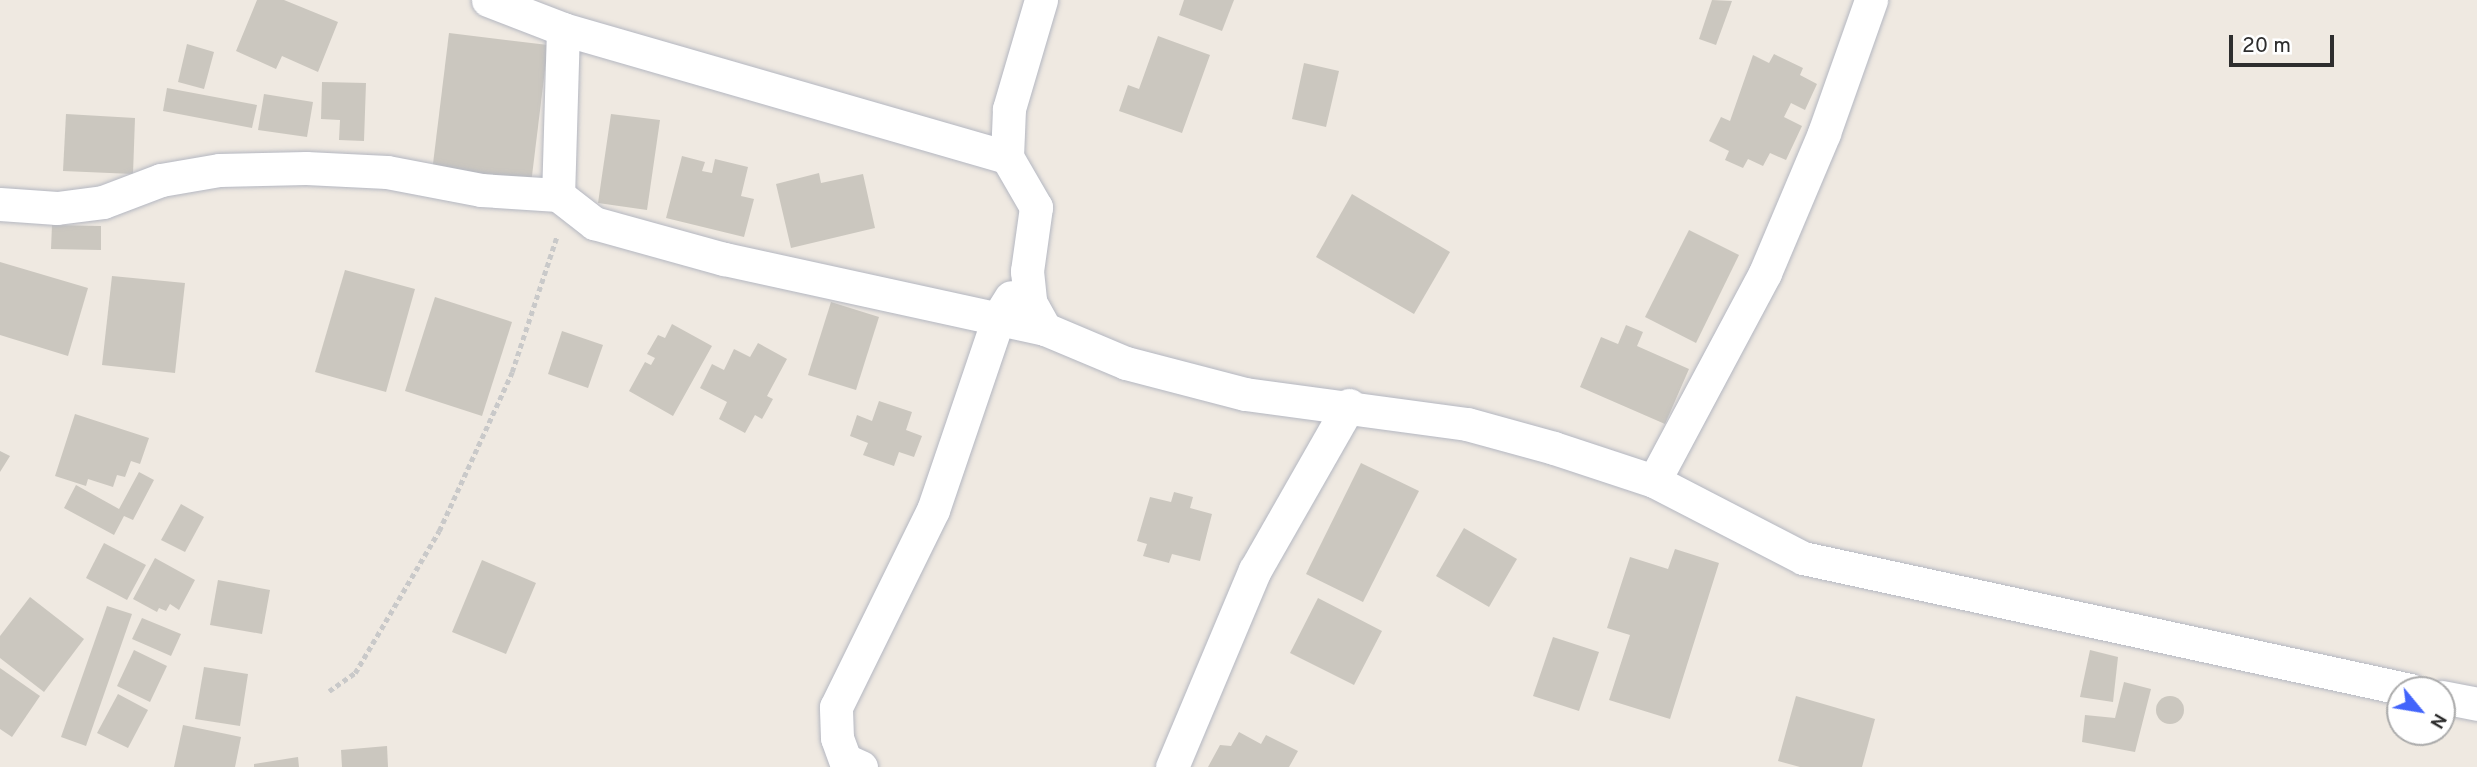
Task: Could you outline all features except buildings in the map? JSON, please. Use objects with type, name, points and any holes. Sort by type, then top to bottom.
[{"type":"street","points":[[488,0],[563,29],[1007,157]]},
{"type":"street","points":[[1041,0],[1009,109],[1007,157],[1036,207],[1027,271],[1030,302],[1045,329]]},
{"type":"street","points":[[1654,481],[1765,273],[1824,133],[1871,0]]},
{"type":"street","points":[[563,29],[563,200]]},
{"type":"street","points":[[0,204],[57,208],[103,202],[161,180],[207,172],[293,168],[387,172],[481,190],[563,200],[594,223],[723,259],[999,316],[1045,329],[1126,363],[1245,394],[1349,405],[1467,424],[1654,481],[1803,558],[2386,685]]},
{"type":"street","points":[[861,767],[845,760],[837,738],[836,707],[933,510],[999,316],[1027,271]]},
{"type":"street","points":[[1172,767],[1255,570],[1349,405]]},
{"type":"street","points":[[2456,700],[2477,704]]},
{"type":"path","points":[[328,691],[355,673],[439,531],[512,372],[563,200]]}]
